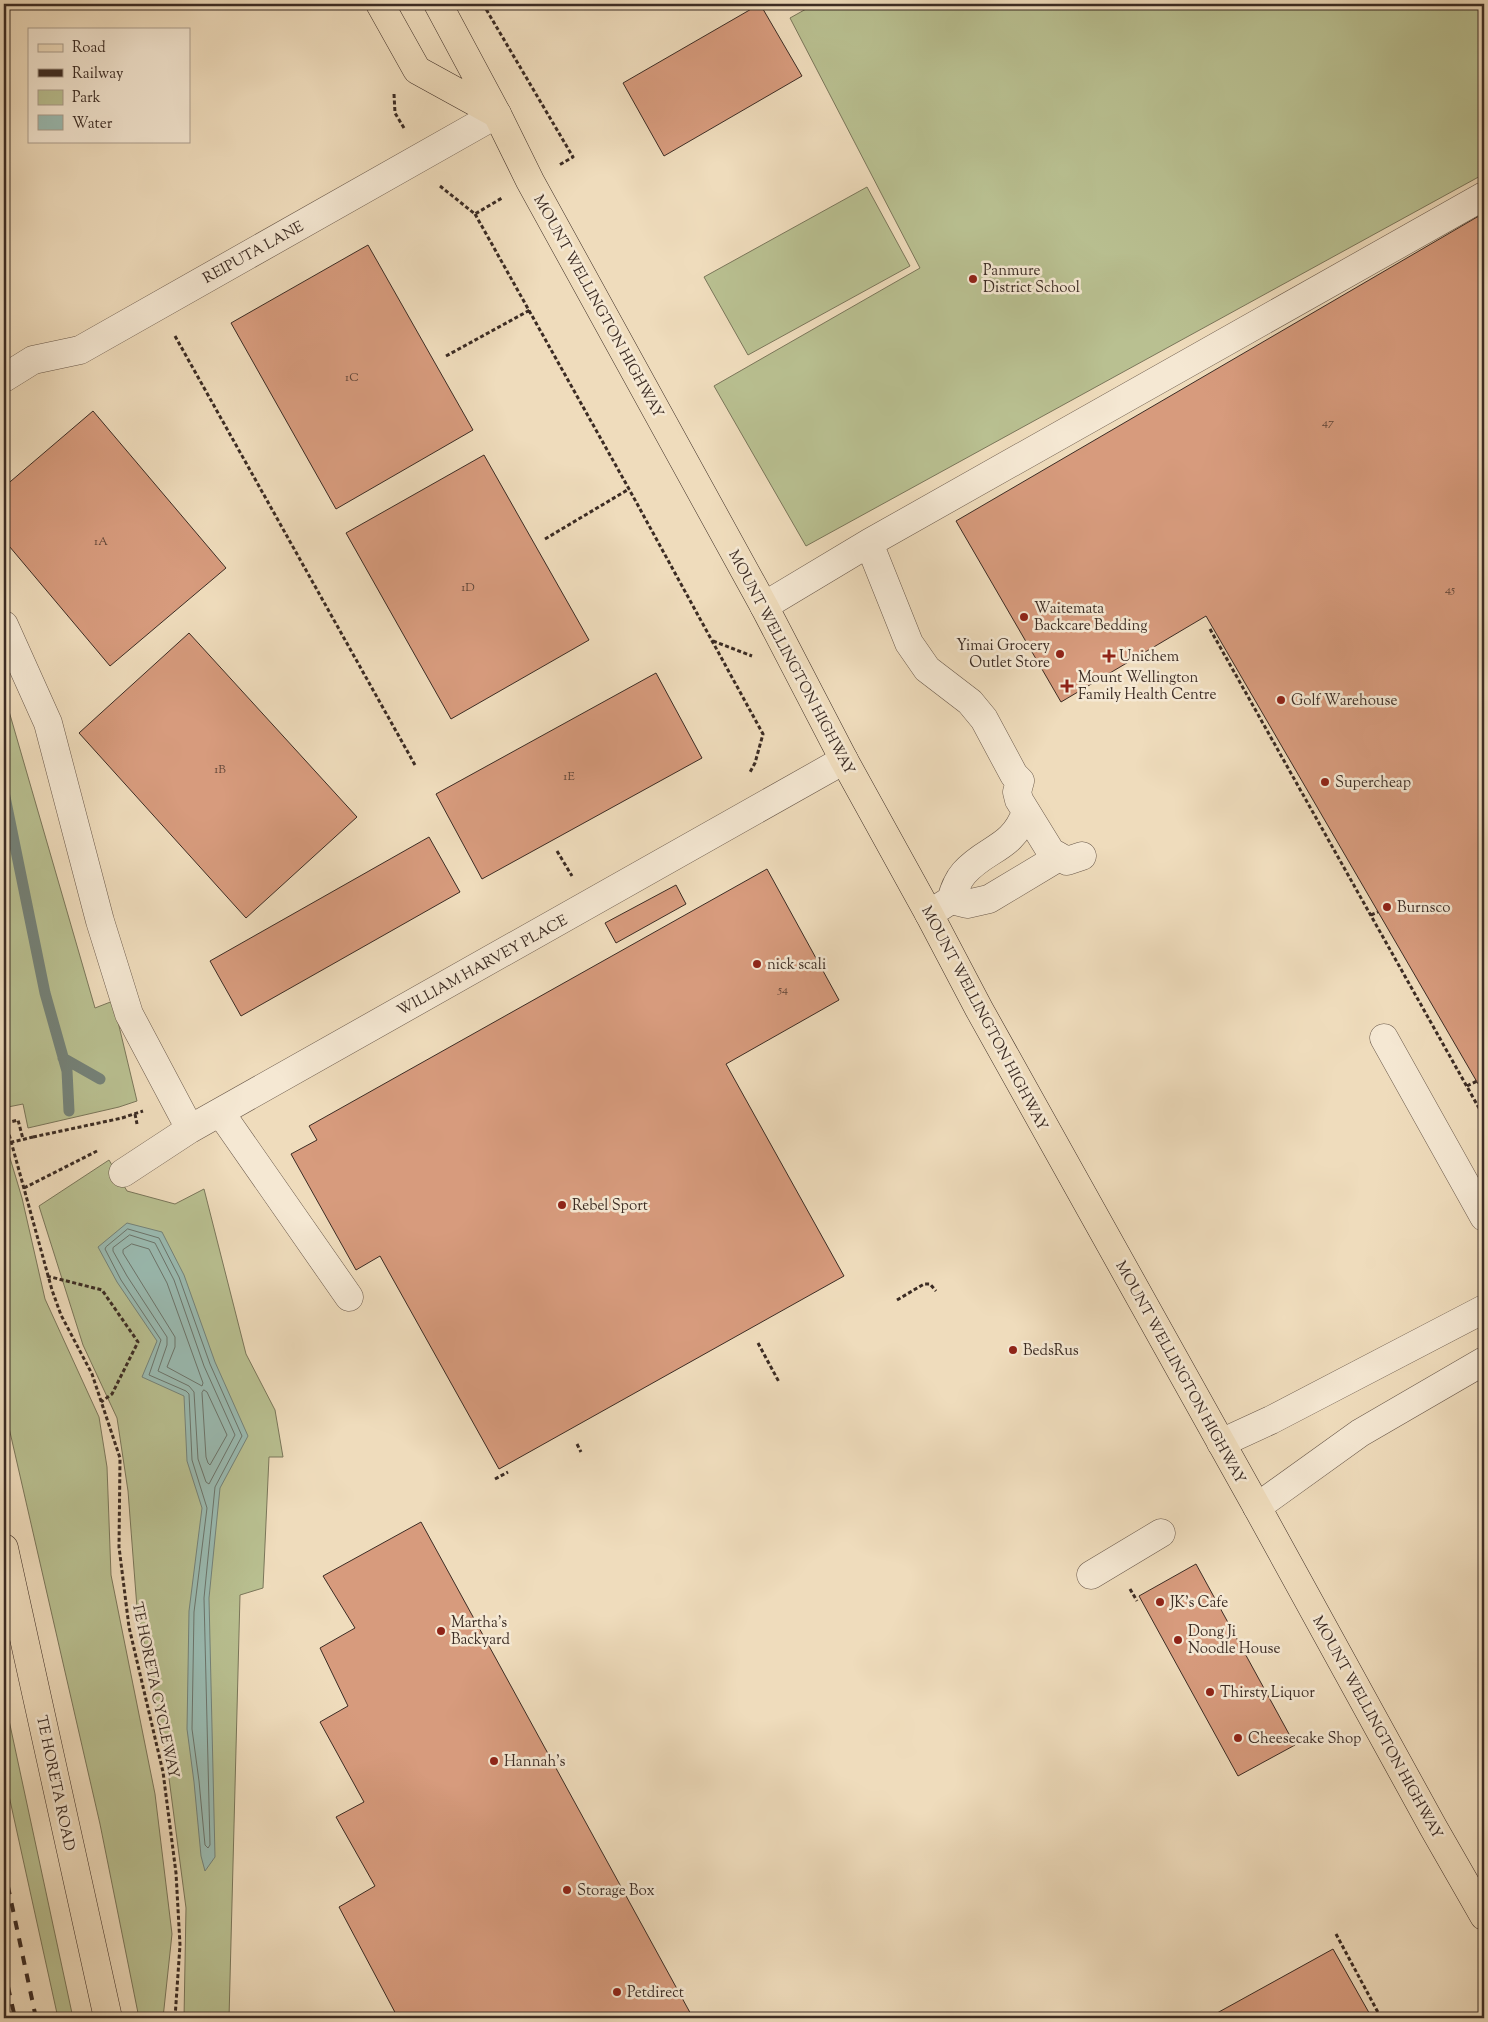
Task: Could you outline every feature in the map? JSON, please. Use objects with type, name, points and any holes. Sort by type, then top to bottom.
[{"type":"main road","points":[[380,4],[417,70],[497,114]]},
{"type":"main road","name":"MOUNT WELLINGTON HIGHWAY","points":[[438,4],[497,114],[530,181],[764,606],[844,760],[940,907],[984,1018],[1484,1916]]},
{"type":"main road","name":"TE HORETA ROAD","points":[[4,1548],[108,2018]]},
{"type":"street","name":"REIPUTA LANE","points":[[4,378],[34,360],[80,350],[497,114]]},
{"type":"street","points":[[764,606],[869,543],[1484,196]]},
{"type":"street","points":[[869,543],[909,643],[927,669],[970,702],[984,719],[1014,775],[1020,781],[1017,792],[1026,812],[1051,852],[1070,857],[989,899],[940,907]]},
{"type":"street","points":[[4,625],[48,724],[100,921],[129,1014],[190,1129]]},
{"type":"street","name":"WILLIAM HARVEY PLACE","points":[[123,1172],[190,1129],[844,760]]},
{"type":"street","points":[[940,907],[964,872],[984,856],[1013,838],[1022,824],[1026,812]]},
{"type":"street","points":[[1384,1038],[1484,1217]]},
{"type":"street","points":[[220,1112],[349,1297]]},
{"type":"street","points":[[1221,1443],[1271,1420],[1484,1309]]},
{"type":"street","points":[[1256,1507],[1360,1433],[1484,1361]]},
{"type":"street","points":[[1091,1575],[1161,1533]]},
{"type":"path","points":[[483,4],[573,157],[560,165]]},
{"type":"path","points":[[393,85],[395,114]]},
{"type":"path","points":[[435,182],[474,214],[530,310],[763,734],[754,764],[747,778]]},
{"type":"path","points":[[474,214],[484,209]]},
{"type":"path","points":[[158,306],[415,765]]},
{"type":"path","points":[[446,356],[530,310]]},
{"type":"path","points":[[545,539],[629,489]]},
{"type":"path","points":[[1210,629],[1484,1117]]},
{"type":"path","points":[[713,641],[729,647]]},
{"type":"path","points":[[557,851],[573,879]]},
{"type":"path","points":[[1371,915],[1378,912]]},
{"type":"path","points":[[1467,1086],[1476,1081]]},
{"type":"path","points":[[4,1144],[122,1118],[144,1111]]},
{"type":"path","points":[[135,1114],[138,1131]]},
{"type":"path","name":"TE HORETA CYCLEWAY","points":[[4,1116],[48,1276],[61,1315],[92,1374],[120,1458],[119,1547],[129,1627],[163,1772],[176,1873],[180,1945],[175,2018]]},
{"type":"path","points":[[6,1123],[18,1120],[23,1139]]},
{"type":"path","points":[[24,1188],[98,1150]]},
{"type":"path","points":[[48,1276],[102,1290],[138,1342],[112,1394],[102,1402]]},
{"type":"path","points":[[897,1300],[924,1284],[930,1284],[936,1291]]},
{"type":"path","points":[[758,1343],[779,1382]]},
{"type":"path","points":[[576,1444],[581,1452]]},
{"type":"path","points":[[495,1479],[508,1472]]},
{"type":"path","points":[[1336,1934],[1381,2018]]},
{"type":"green space","name":"Panmure District School","points":[[815,4],[1484,4],[1484,174],[806,546],[714,386],[920,268],[790,18]]},
{"type":"green space","points":[[867,187],[910,266],[748,355],[704,277]]},
{"type":"green space","points":[[4,694],[95,1008],[113,1001],[137,1101],[28,1128],[23,1104],[8,1107],[4,1085]]},
{"type":"green space","points":[[4,1138],[22,1198],[45,1299],[99,1417],[107,1467],[111,1575],[155,1794],[172,1934],[163,2018],[139,2018],[100,1824],[4,1406]]},
{"type":"green space","points":[[109,1160],[127,1191],[175,1204],[204,1189],[246,1354],[275,1410],[283,1457],[269,1457],[263,1588],[240,1595],[229,2018],[184,2018],[186,1908],[164,1740],[137,1608],[128,1491],[117,1418],[83,1345],[39,1206]]},
{"type":"green space","points":[[4,1697],[73,2018],[58,2018],[4,1773]]},
{"type":"water","points":[[127,1223],[162,1232],[184,1275],[215,1362],[248,1436],[220,1488],[209,1598],[215,1857],[205,1871],[201,1856],[187,1729],[189,1611],[202,1508],[187,1461],[184,1396],[142,1377],[157,1341],[117,1282],[98,1247]]},
{"type":"building","points":[[760,4],[802,76],[664,156],[623,83]]},
{"type":"building","points":[[1484,213],[1484,1094],[1206,616],[1061,702],[956,521]]},
{"type":"building","points":[[368,245],[473,430],[336,509],[231,323]]},
{"type":"building","points":[[93,411],[226,568],[110,666],[4,540],[4,487]]},
{"type":"building","points":[[484,455],[589,640],[451,719],[346,533]]},
{"type":"building","points":[[189,633],[357,817],[246,918],[79,733]]},
{"type":"building","points":[[656,673],[702,758],[482,879],[436,794]]},
{"type":"building","points":[[429,837],[460,892],[241,1016],[210,961]]},
{"type":"building","name":"Rebel Sport","points":[[767,869],[839,1000],[726,1064],[844,1276],[499,1469],[380,1256],[356,1270],[291,1154],[317,1140],[309,1126]]},
{"type":"building","points":[[676,885],[686,904],[616,943],[605,923]]},
{"type":"building","points":[[421,1522],[693,2018],[398,2018],[339,1907],[375,1886],[336,1817],[364,1802],[320,1722],[348,1706],[320,1648],[355,1628],[323,1576]]},
{"type":"building","points":[[1196,1564],[1295,1745],[1238,1776],[1139,1596]]},
{"type":"building","points":[[1333,1949],[1372,2018],[1208,2018]]},
{"type":"waterway","points":[[4,792],[45,993],[67,1071],[69,1111]]},
{"type":"waterway","points":[[63,1058],[100,1079]]},
{"type":"railway","points":[[4,1868],[36,2018]]},
{"type":"railway","points":[[4,1969],[15,2018]]},
{"type":"place","name":"Panmure District School","points":[[973,279]]},
{"type":"place","name":"Waitemata Backcare Bedding","points":[[1024,617]]},
{"type":"place","name":"Yimai Grocery Outlet Store","points":[[1060,654]]},
{"type":"place","name":"Unichem","points":[[1109,656]]},
{"type":"place","name":"Mount Wellington Family Health Centre","points":[[1067,686]]},
{"type":"place","name":"Golf Warehouse","points":[[1281,700]]},
{"type":"place","name":"Supercheap","points":[[1325,782]]},
{"type":"place","name":"Burnsco","points":[[1387,907]]},
{"type":"place","name":"nick scali","points":[[757,964]]},
{"type":"place","name":"Rebel Sport","points":[[562,1205]]},
{"type":"place","name":"BedsRus","points":[[1013,1350]]},
{"type":"place","name":"JK's Cafe","points":[[1160,1602]]},
{"type":"place","name":"Martha’s Backyard","points":[[441,1631]]},
{"type":"place","name":"Dong Ji Noodle House","points":[[1178,1640]]},
{"type":"place","name":"Thirsty Liquor","points":[[1210,1692]]},
{"type":"place","name":"Cheesecake Shop","points":[[1238,1738]]},
{"type":"place","name":"Hannah's","points":[[494,1761]]},
{"type":"place","name":"Storage Box","points":[[567,1890]]},
{"type":"place","name":"Petdirect","points":[[617,1992]]}]
